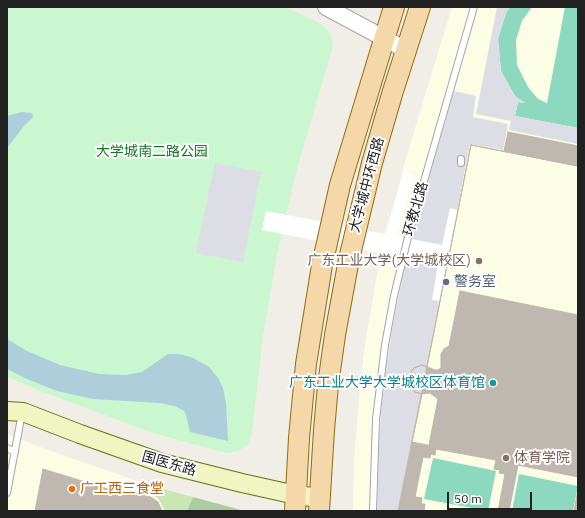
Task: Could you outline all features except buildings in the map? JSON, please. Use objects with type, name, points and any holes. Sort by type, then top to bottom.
[{"type":"main road","name":"大学城中环西路","points":[[296,503],[299,438],[306,364],[322,265],[340,185],[394,7]]},
{"type":"main road","name":"大学城中环西路","points":[[319,505],[328,385],[347,266],[372,164],[420,7]]},
{"type":"main road","name":"国医东路","points":[[7,398],[14,402],[15,411],[155,460],[225,479],[296,503],[319,505]]},
{"type":"street","points":[[326,7],[406,50]]},
{"type":"lane","name":"环教北路","points":[[372,511],[376,419],[385,345],[393,301],[409,231],[474,7]]},
{"type":"lane","points":[[7,493],[15,452],[15,411]]},
{"type":"lane","points":[[7,448],[15,452]]},
{"type":"shaded area","name":"广东工业大学(大学城校区)","points":[[452,7],[578,7],[578,511],[353,511],[354,460],[361,376],[377,274],[405,161]]},
{"type":"shaded area","points":[[497,7],[510,7],[506,13],[498,39],[501,71],[515,96],[526,103],[518,102],[515,116],[578,128],[578,144],[509,130],[511,121],[476,114]]},
{"type":"shaded area","points":[[454,91],[476,96],[473,117],[508,124],[503,150],[470,144],[398,511],[377,511],[381,412],[393,324],[407,255]]},
{"type":"shaded area","points":[[215,163],[261,172],[243,262],[196,253]]},
{"type":"shaded area","points":[[7,434],[140,482],[241,511],[7,511]]},
{"type":"green space","name":"大学城南二路公园","points":[[7,7],[285,7],[316,21],[330,34],[333,44],[332,50],[298,165],[277,255],[263,336],[252,433],[248,444],[238,451],[230,453],[222,452],[150,432],[7,377]]},
{"type":"green space","points":[[510,7],[532,7],[522,21],[516,40],[517,65],[528,87],[538,99],[547,103],[565,7],[578,7],[578,128],[515,116],[518,102],[524,103],[515,96],[501,71],[498,39],[506,13]]},
{"type":"green space","points":[[433,458],[496,471],[488,511],[424,499]]},
{"type":"green space","points":[[519,474],[578,486],[573,511],[512,511]]},
{"type":"green space","points":[[153,486],[193,497],[187,511],[165,511],[158,498],[151,495]]},
{"type":"green space","points":[[193,497],[241,510],[241,511],[187,511]]},
{"type":"water","points":[[22,112],[32,113],[33,117],[23,127],[7,148],[7,116]]},
{"type":"water","points":[[7,339],[27,351],[60,365],[99,374],[126,375],[142,372],[168,354],[178,354],[191,357],[209,367],[218,378],[223,388],[226,403],[228,441],[190,432],[184,411],[175,406],[160,403],[93,399],[57,391],[27,379],[7,369]]},
{"type":"pier","points":[[404,172],[414,175],[396,236],[442,245],[450,208],[458,210],[440,301],[432,300],[438,264],[262,230],[266,211],[385,234]]},
{"type":"place","name":"广东工业大学(大学城校区)","points":[[479,261]]},
{"type":"place","name":"警务室","points":[[446,282]]},
{"type":"place","name":"广东工业大学大学城校区体育馆","points":[[493,383]]},
{"type":"place","name":"体育学院","points":[[506,458]]},
{"type":"place","name":"广工西三食堂","points":[[72,489]]}]
